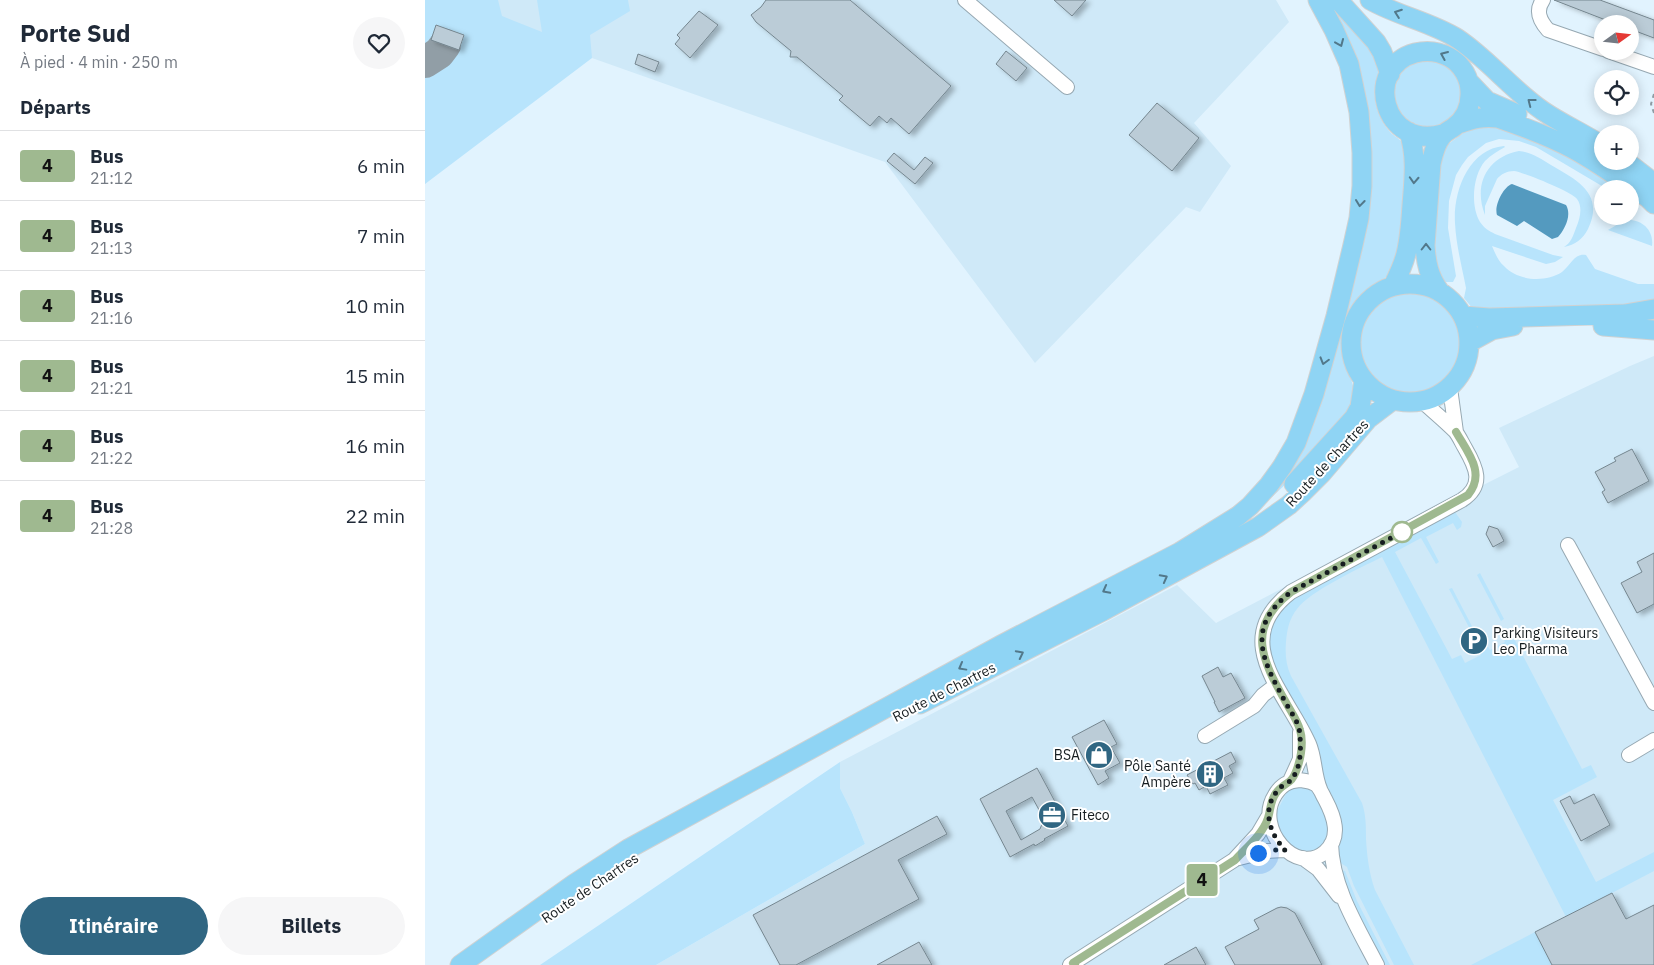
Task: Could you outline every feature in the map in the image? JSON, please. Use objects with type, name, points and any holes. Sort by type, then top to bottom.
[{"type":"main road","points":[[461,965],[574,884],[627,849],[1001,645],[1180,552],[1238,516],[1269,485],[1282,467],[1303,426],[1317,385],[1336,316],[1359,218],[1362,186],[1362,153],[1359,112],[1349,64],[1318,0]]},
{"type":"main road","points":[[1338,0],[1376,42],[1390,74]]},
{"type":"main road","points":[[1351,0],[1389,42],[1418,52],[1439,52],[1452,59],[1463,69],[1469,82],[1487,101],[1549,126],[1594,148]]},
{"type":"main road","points":[[1370,0],[1387,9],[1434,26],[1457,39],[1482,57],[1521,94],[1543,111],[1594,141]]},
{"type":"main road","points":[[1418,52],[1401,60],[1390,74],[1385,94],[1387,107],[1393,119],[1409,132],[1426,136],[1451,129],[1473,119],[1498,118],[1540,133],[1573,148],[1654,204]]},
{"type":"main road","points":[[1440,292],[1432,281],[1427,267],[1425,245],[1431,164],[1436,145],[1462,120],[1468,110],[1469,82]]},
{"type":"main road","points":[[1393,286],[1401,271],[1406,255],[1411,225],[1415,164],[1414,149],[1409,132]]},
{"type":"main road","points":[[1636,170],[1654,183]]},
{"type":"main road","points":[[1422,284],[1440,292],[1453,302],[1463,316],[1468,328],[1467,359],[1465,367],[1456,382],[1437,396],[1423,402],[1408,403],[1393,400],[1377,393],[1358,372],[1352,354],[1351,344],[1357,316],[1376,295],[1393,286],[1422,284]]},
{"type":"main road","points":[[1463,316],[1489,318],[1615,314],[1654,309]]},
{"type":"main road","points":[[1603,326],[1654,318]]},
{"type":"main road","points":[[1469,342],[1492,330],[1507,326],[1603,326],[1654,330]]},
{"type":"main road","name":"Route de Chartres","points":[[1180,552],[1251,516],[1279,498],[1354,418],[1360,407],[1364,380]]},
{"type":"main road","name":"Route de Chartres","points":[[478,965],[606,874],[678,832],[924,702],[1095,615],[1258,527],[1303,493],[1368,419],[1393,400]]},
{"type":"street","points":[[965,0],[1067,87]]},
{"type":"street","points":[[1543,0],[1539,5],[1539,15],[1542,23],[1548,30],[1594,46]]},
{"type":"street","points":[[1634,60],[1654,67]]},
{"type":"street","points":[[1450,388],[1456,432]]},
{"type":"street","points":[[1303,858],[1310,858],[1326,851],[1335,835],[1335,822],[1320,789],[1311,751],[1265,661],[1262,641],[1266,622],[1283,598],[1462,500],[1474,488],[1476,480],[1475,467],[1456,432],[1423,402]]},
{"type":"street","points":[[1568,545],[1654,704]]},
{"type":"street","points":[[1205,736],[1254,706],[1263,695],[1276,685]]},
{"type":"street","points":[[1073,964],[1235,860],[1258,834],[1268,817],[1270,804],[1275,794],[1290,781],[1300,759],[1300,729]]},
{"type":"street","points":[[1629,754],[1654,740]]},
{"type":"street","points":[[1290,781],[1308,782],[1320,789]]},
{"type":"street","points":[[1268,817],[1272,830],[1285,850],[1313,864],[1324,875],[1351,913]]},
{"type":"street","points":[[1331,844],[1334,868],[1351,913],[1377,965]]},
{"type":"street","points":[[1235,860],[1267,851],[1285,850]]},
{"type":"path","points":[[1654,94],[1651,104],[1654,113]]},
{"type":"shaded area","points":[[425,0],[1276,0],[1289,22],[1194,123],[1231,166],[1200,212],[1186,207],[1035,363],[885,162],[592,58],[543,33],[425,184]]},
{"type":"shaded area","points":[[425,0],[498,0],[502,16],[542,32],[537,0],[628,0],[630,11],[590,35],[592,58],[425,184]]},
{"type":"shaded area","points":[[1327,0],[1333,0],[1354,23],[1368,40],[1378,58],[1380,68],[1376,82],[1375,100],[1381,119],[1392,134],[1403,144],[1406,167],[1404,205],[1399,243],[1392,270],[1385,278],[1368,289],[1358,299],[1350,310],[1342,330],[1342,349],[1353,384],[1356,403],[1303,468],[1272,497],[1287,466],[1369,184]]},
{"type":"shaded area","points":[[1428,60],[1441,63],[1452,70],[1459,81],[1462,94],[1459,107],[1452,118],[1441,125],[1428,128],[1415,125],[1404,118],[1397,107],[1394,94],[1397,81],[1404,70],[1415,63]]},
{"type":"shaded area","points":[[1475,124],[1524,130],[1610,180],[1594,181],[1536,147],[1519,141],[1499,139],[1486,143],[1468,157],[1456,175],[1449,201],[1448,228],[1456,276],[1453,282],[1446,282],[1442,280],[1438,269],[1434,249],[1438,176],[1443,152],[1447,145]]},
{"type":"shaded area","points":[[1504,146],[1485,161],[1478,174],[1474,199],[1480,222],[1495,234],[1563,257],[1555,262],[1546,264],[1492,246],[1502,264],[1517,275],[1540,279],[1555,276],[1562,272],[1578,256],[1586,255],[1595,269],[1638,284],[1654,284],[1654,302],[1629,307],[1473,309],[1464,298],[1466,288],[1455,223],[1457,198],[1460,185],[1473,163],[1481,155],[1492,149]]},
{"type":"shaded area","points":[[1519,151],[1536,156],[1570,176],[1591,197],[1593,206],[1592,217],[1588,229],[1581,239],[1575,243],[1564,247],[1571,239],[1579,221],[1580,209],[1577,199],[1557,187],[1519,172],[1507,172],[1497,179],[1485,206],[1485,215],[1481,193],[1485,174],[1499,159]]},
{"type":"shaded area","points":[[1512,184],[1566,205],[1568,209],[1567,222],[1558,237],[1552,239],[1524,221],[1517,226],[1497,215],[1496,211],[1500,197],[1505,189]]},
{"type":"shaded area","points":[[1639,222],[1647,227],[1651,236],[1652,246],[1608,230],[1617,225],[1639,225]]},
{"type":"shaded area","points":[[1410,290],[1430,294],[1447,306],[1459,323],[1463,343],[1459,363],[1447,380],[1430,392],[1410,396],[1390,392],[1373,380],[1361,363],[1357,343],[1361,323],[1373,306],[1390,294]]},
{"type":"shaded area","points":[[1654,356],[1654,965],[656,965],[865,844],[840,788],[840,762],[1177,585],[1216,623],[1519,467],[1499,428]]},
{"type":"shaded area","points":[[1455,512],[1462,522],[1461,527],[1457,530],[1453,523],[1426,537],[1439,562],[1436,564],[1421,538],[1395,552],[1452,659],[1461,655],[1465,663],[1481,655],[1477,647],[1485,642],[1490,650],[1505,642],[1501,633],[1509,629],[1582,769],[1591,765],[1597,777],[1553,800],[1596,882],[1654,852],[1654,871],[1566,917],[1382,557],[1336,580],[1303,602],[1290,621],[1286,651],[1287,664],[1291,676],[1362,803],[1373,884],[1414,965],[1394,965],[1354,886],[1347,867],[1339,862],[1336,856],[1341,823],[1340,817],[1273,667],[1270,656],[1269,636],[1275,619],[1287,604],[1296,597]]},
{"type":"shaded area","points":[[1480,573],[1504,619],[1501,621],[1477,575]]},
{"type":"shaded area","points":[[1452,588],[1476,634],[1473,635],[1449,589]]},
{"type":"shaded area","points":[[840,762],[840,788],[865,844],[656,965],[540,965]]},
{"type":"shaded area","points":[[1297,786],[1309,788],[1316,794],[1322,804],[1331,831],[1323,846],[1313,852],[1301,851],[1290,845],[1277,827],[1274,817],[1289,788]]},
{"type":"shaded area","points":[[1341,870],[1345,871],[1357,901],[1390,965],[1383,965],[1350,902]]},
{"type":"shaded area","points":[[1535,932],[1552,965],[1471,965]]},
{"type":"building","points":[[766,0],[850,0],[951,86],[909,134],[891,118],[887,123],[879,116],[870,126],[839,100],[843,96],[797,57],[790,57],[791,51],[756,22],[751,15]]},
{"type":"building","points":[[1054,0],[1086,0],[1072,16]]},
{"type":"building","points":[[1554,0],[1600,0],[1654,20],[1654,38],[1639,32],[1639,15],[1594,15]]},
{"type":"building","points":[[699,11],[718,25],[690,58],[675,44],[680,38],[677,35]]},
{"type":"building","points":[[436,25],[464,35],[459,50],[431,40]]},
{"type":"building","points":[[1006,51],[1027,68],[1016,81],[996,64]]},
{"type":"building","points":[[638,54],[659,62],[655,72],[635,64]]},
{"type":"building","points":[[1157,103],[1199,138],[1172,171],[1129,135]]},
{"type":"building","points":[[894,153],[914,170],[925,157],[933,163],[915,184],[887,161]]},
{"type":"building","points":[[1632,449],[1649,481],[1608,503],[1602,492],[1605,490],[1595,472],[1616,461],[1614,458]]},
{"type":"building","points":[[1489,526],[1498,529],[1504,541],[1493,547],[1486,534]]},
{"type":"building","points":[[1654,553],[1654,604],[1637,613],[1621,583],[1642,572],[1637,562]]},
{"type":"building","points":[[1218,667],[1223,677],[1231,673],[1245,698],[1219,712],[1202,676]]},
{"type":"building","name":"BSA","points":[[1104,720],[1117,744],[1111,747],[1120,763],[1105,771],[1109,778],[1098,785],[1072,737]]},
{"type":"building","name":"Pôle Santé Ampère","points":[[1231,752],[1236,762],[1229,766],[1233,773],[1224,778],[1228,785],[1210,794],[1206,786],[1199,790],[1195,783],[1193,784],[1187,775]]},
{"type":"building","name":"Fiteco","points":[[1037,768],[1068,826],[1035,846],[1034,844],[1010,857],[980,799]],"holes":[[[1032,797],[1044,819],[1040,829],[1021,840],[1006,811]]]},
{"type":"building","points":[[1594,794],[1610,825],[1581,841],[1560,801],[1570,796],[1574,804]]},
{"type":"building","points":[[937,816],[947,834],[898,860],[919,899],[796,965],[780,965],[753,915]]},
{"type":"building","points":[[1612,893],[1626,919],[1654,905],[1654,965],[1552,965],[1535,932]]},
{"type":"building","points":[[1281,907],[1295,913],[1322,965],[1235,965],[1225,947],[1259,929],[1254,920]]},
{"type":"building","points":[[919,942],[932,965],[877,965]]},
{"type":"building","points":[[1196,947],[1206,965],[1164,965]]},
{"type":"taxiway","points":[[425,62],[439,53],[445,45]]},
{"type":"bus line","name":"4","points":[[1075,965],[1073,963],[1235,860],[1262,828],[1268,817],[1272,798],[1278,789],[1290,781],[1296,770],[1301,752],[1300,729],[1265,661],[1262,641],[1266,622],[1283,598],[1291,592],[1462,500],[1468,495],[1476,484],[1476,471],[1456,432]]},
{"type":"place","name":"Parking Visiteurs Leo Pharma","points":[[1474,641]]},
{"type":"place","name":"BSA","points":[[1099,755]]},
{"type":"place","name":"Pôle Santé Ampère","points":[[1210,774]]},
{"type":"place","name":"Fiteco","points":[[1052,815]]},
{"type":"route","points":[[1258,853],[1278,849],[1285,850],[1270,826],[1269,808],[1272,798],[1278,789],[1290,781],[1296,770],[1301,752],[1300,729],[1265,661],[1262,641],[1266,622],[1283,598],[1291,592],[1402,532]]}]
